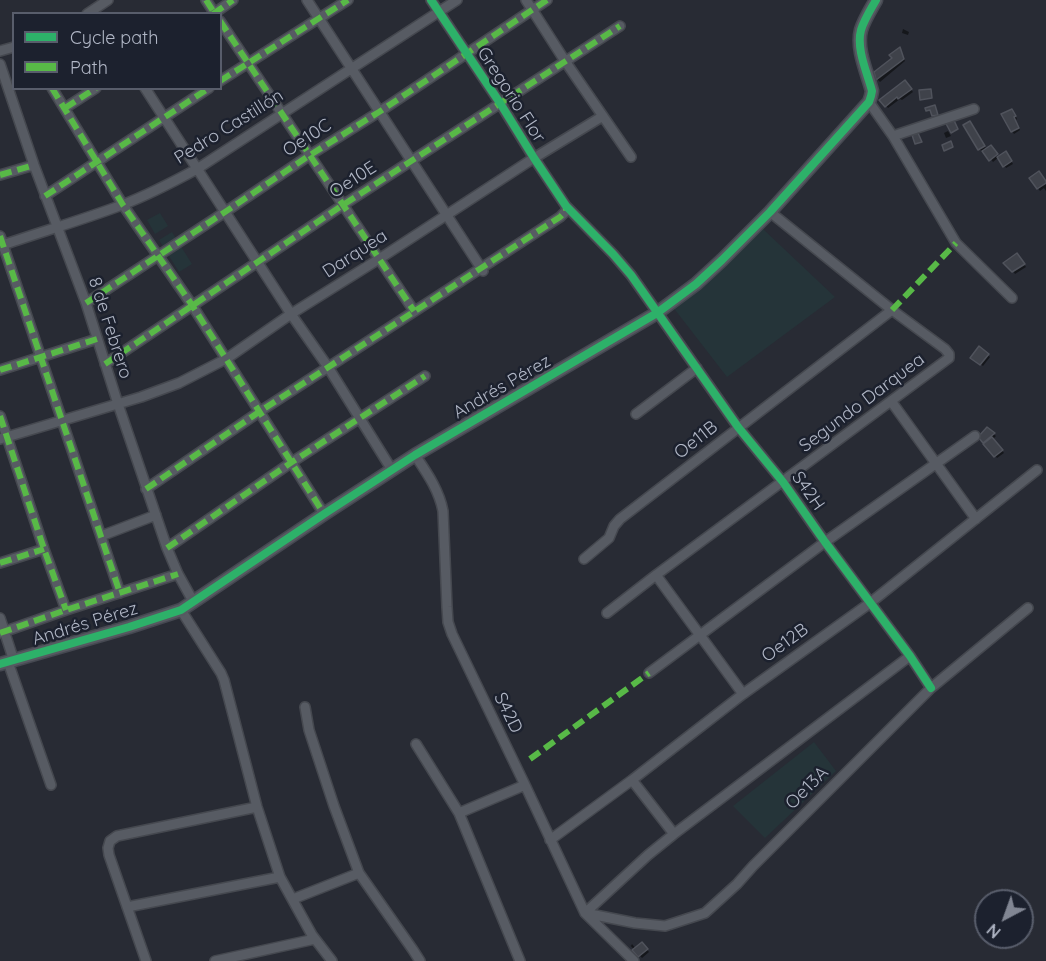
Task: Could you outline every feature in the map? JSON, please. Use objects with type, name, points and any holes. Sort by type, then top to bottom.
[{"type":"street","points":[[93,12],[108,0]]},
{"type":"street","points":[[215,12],[233,0]]},
{"type":"street","points":[[307,0],[483,270]]},
{"type":"street","points":[[222,80],[348,0]]},
{"type":"street","name":"Gregorio Flor","points":[[430,0],[566,206],[631,275],[657,313]]},
{"type":"street","name":"Pedro Castillón","points":[[1,242],[89,217],[152,192],[197,169],[457,0]]},
{"type":"street","points":[[526,0],[565,61],[632,157]]},
{"type":"street","name":"Oe10C","points":[[86,303],[547,0]]},
{"type":"street","points":[[876,0],[861,31],[862,58],[872,91],[869,102],[893,136],[956,243],[1012,297]]},
{"type":"street","points":[[222,24],[414,311]]},
{"type":"street","name":"Oe10E","points":[[105,364],[343,205],[620,26]]},
{"type":"street","name":"8 de Febrero","points":[[0,64],[45,196],[86,303],[167,548],[178,574],[194,601]]},
{"type":"street","points":[[53,90],[123,204],[192,305],[324,514]]},
{"type":"street","points":[[65,108],[93,90]]},
{"type":"street","points":[[146,90],[361,418],[392,470]]},
{"type":"street","points":[[45,196],[207,90]]},
{"type":"street","name":"Andrés Pérez","points":[[7,662],[181,610],[415,455],[657,313],[704,276],[770,212],[869,102]]},
{"type":"street","points":[[893,136],[974,109]]},
{"type":"street","name":"Darquea","points":[[118,404],[179,383],[226,359],[291,314],[446,214],[603,116]]},
{"type":"street","points":[[0,175],[34,165]]},
{"type":"street","points":[[146,489],[414,311],[483,270],[560,217],[566,211],[566,206]]},
{"type":"street","name":"Segundo Darquea","points":[[608,614],[656,575],[950,356],[945,349],[892,310],[770,212]]},
{"type":"street","points":[[1,242],[42,356],[120,593]]},
{"type":"street","name":"Oe11B","points":[[584,559],[609,538],[620,519],[892,310]]},
{"type":"street","name":"S42H","points":[[657,313],[738,427],[783,482],[931,688]]},
{"type":"street","points":[[0,370],[97,339]]},
{"type":"street","points":[[636,414],[697,368]]},
{"type":"street","points":[[167,548],[292,462],[425,376]]},
{"type":"street","points":[[891,401],[976,519]]},
{"type":"street","points":[[4,438],[118,404]]},
{"type":"street","points":[[0,416],[4,438],[66,610]]},
{"type":"street","points":[[649,673],[825,542],[975,436]]},
{"type":"street","name":"S42D","points":[[415,455],[437,490],[441,501],[448,622],[452,633],[585,913],[634,961]]},
{"type":"street","name":"Oe12B","points":[[550,840],[632,780],[742,694],[870,603],[1037,470]]},
{"type":"street","points":[[101,536],[156,515]]},
{"type":"street","points":[[0,563],[44,549]]},
{"type":"street","points":[[2,632],[178,574]]},
{"type":"street","points":[[656,575],[742,694]]},
{"type":"street","name":"Oe13A","points":[[585,913],[635,923],[665,926],[705,913],[738,884],[753,866],[931,688],[1028,608]]},
{"type":"street","points":[[181,610],[224,680],[257,807],[279,877],[315,939],[332,961]]},
{"type":"street","points":[[0,618],[7,662],[51,785]]},
{"type":"street","points":[[585,913],[674,834],[910,656]]},
{"type":"street","points":[[305,706],[316,752],[359,873],[420,961]]},
{"type":"street","points":[[417,744],[459,813],[520,961]]},
{"type":"street","points":[[632,780],[674,834]]},
{"type":"street","points":[[459,813],[525,785]]},
{"type":"street","points":[[146,961],[109,855],[110,841],[117,836],[257,807]]},
{"type":"street","points":[[293,899],[359,873]]},
{"type":"street","points":[[127,907],[279,877]]},
{"type":"street","points":[[215,961],[315,939]]},
{"type":"shaded area","points":[[160,213],[168,226],[155,234],[147,220]]},
{"type":"shaded area","points":[[763,229],[835,297],[727,377],[669,302]]},
{"type":"shaded area","points":[[172,232],[192,264],[179,272],[159,240]]},
{"type":"shaded area","points":[[814,742],[836,771],[765,838],[733,806]]},
{"type":"building","points":[[900,47],[904,59],[876,80],[874,72],[892,58],[889,55]]},
{"type":"building","points":[[905,80],[912,89],[885,107],[879,100]]},
{"type":"building","points":[[931,89],[932,98],[920,100],[919,90]]},
{"type":"building","points":[[935,105],[938,115],[932,116],[930,110],[926,111],[925,108]]},
{"type":"building","points":[[1012,109],[1019,128],[1011,132],[1001,114]]},
{"type":"building","points":[[952,116],[958,129],[951,133],[944,120]]},
{"type":"building","points":[[970,121],[985,146],[978,150],[963,125]]},
{"type":"building","points":[[918,133],[922,142],[915,144],[912,135]]},
{"type":"building","points":[[951,141],[953,147],[944,151],[942,145]]},
{"type":"building","points":[[991,145],[998,154],[989,161],[982,151]]},
{"type":"building","points":[[1006,151],[1012,161],[1003,167],[997,157]]},
{"type":"building","points":[[1039,171],[1046,183],[1037,189],[1029,178]]},
{"type":"building","points":[[1017,253],[1025,264],[1012,272],[1003,263]]},
{"type":"building","points":[[979,346],[989,354],[980,365],[970,358]]},
{"type":"building","points":[[987,427],[995,433],[983,443],[978,437]]},
{"type":"building","points":[[992,437],[1003,450],[994,457],[983,444]]},
{"type":"building","points":[[642,942],[648,949],[638,957],[632,950]]},
{"type":"marked path","points":[[206,0],[214,12]]},
{"type":"marked path","points":[[216,12],[233,0]]},
{"type":"marked path","points":[[222,80],[348,0]]},
{"type":"marked path","points":[[86,303],[547,0]]},
{"type":"marked path","points":[[222,24],[414,311]]},
{"type":"marked path","points":[[105,364],[343,205],[620,26]]},
{"type":"marked path","points":[[53,90],[123,205],[192,305],[324,514]]},
{"type":"marked path","points":[[65,108],[93,90]]},
{"type":"marked path","points":[[45,196],[206,90]]},
{"type":"marked path","points":[[0,175],[34,165]]},
{"type":"marked path","points":[[146,489],[259,412],[560,217],[566,211],[566,206]]},
{"type":"marked path","points":[[0,236],[120,593]]},
{"type":"marked path","points":[[892,310],[956,243]]},
{"type":"marked path","points":[[0,370],[97,339]]},
{"type":"marked path","points":[[167,548],[292,462],[425,376]]},
{"type":"marked path","points":[[0,416],[66,610]]},
{"type":"marked path","points":[[0,563],[44,549]]},
{"type":"marked path","points":[[0,633],[178,574]]},
{"type":"marked path","points":[[530,759],[649,673]]},
{"type":"cycle path","points":[[431,0],[566,206],[631,275],[738,427],[783,482],[931,688]]},
{"type":"cycle path","points":[[0,664],[181,610],[415,455],[657,313],[696,284],[770,212],[869,102],[872,91],[861,53],[860,37],[864,22],[876,0]]}]
